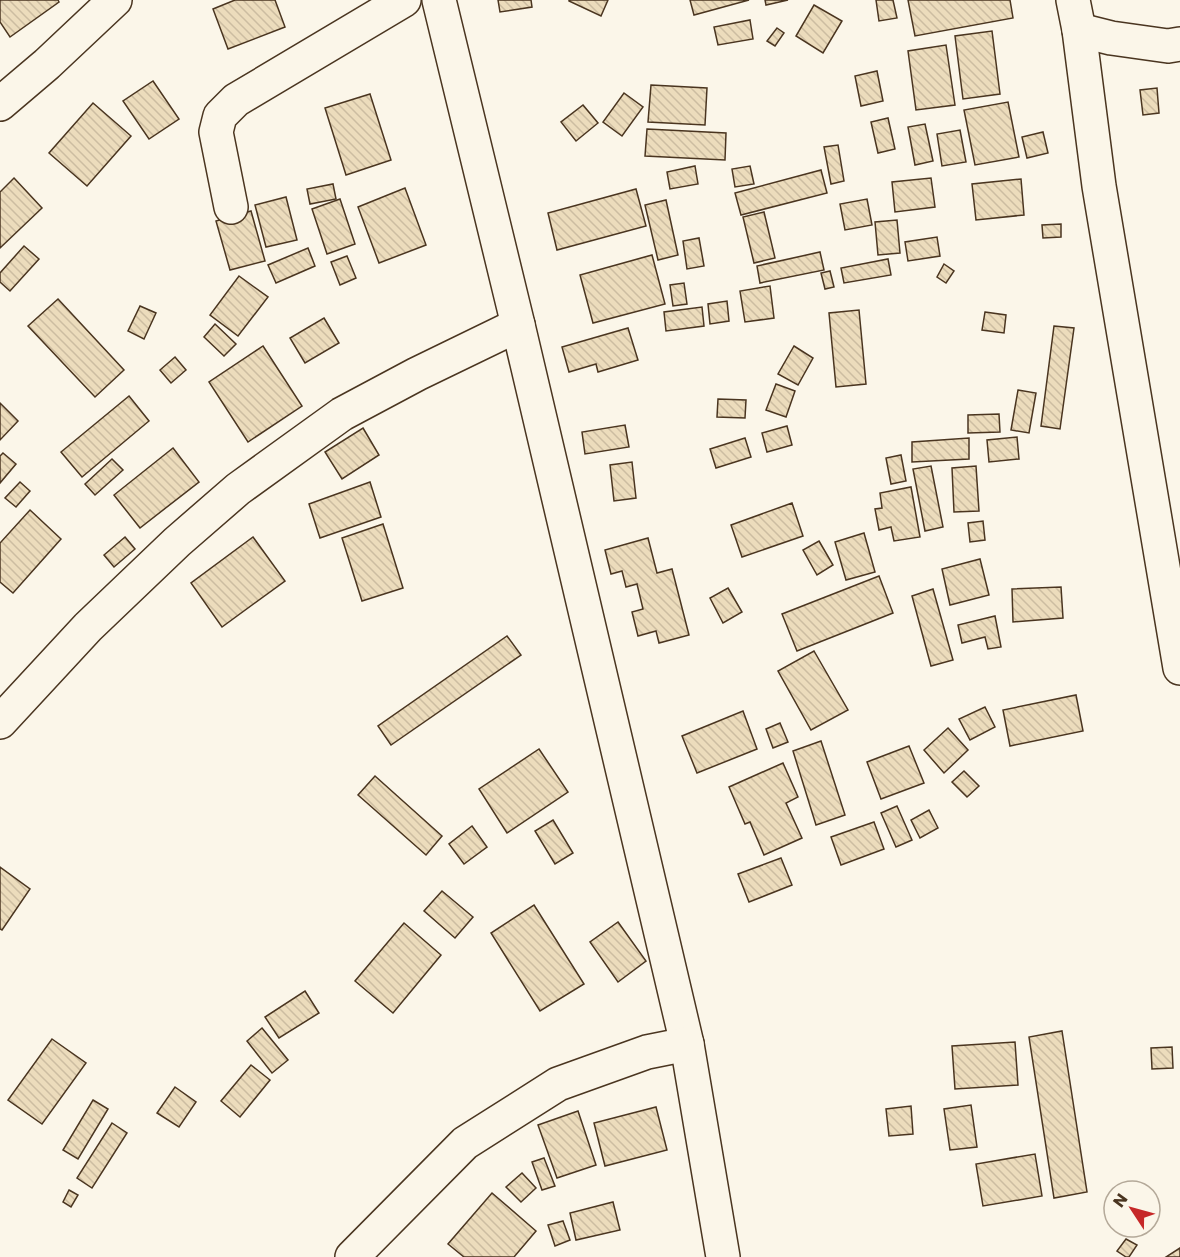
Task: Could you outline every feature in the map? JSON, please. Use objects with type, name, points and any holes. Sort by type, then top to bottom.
[{"type":"street","points":[[0,104],[47,64],[115,0]]},
{"type":"street","points":[[231,207],[216,132],[220,116],[236,100],[404,0]]},
{"type":"street","points":[[440,0],[687,1044],[723,1257]]},
{"type":"street","points":[[1076,15],[1111,38],[1168,46],[1180,44]]},
{"type":"street","points":[[1076,15],[1099,186],[1180,668]]},
{"type":"street","points":[[0,722],[88,627],[177,542],[238,489],[342,414],[417,374],[518,325]]},
{"type":"street","points":[[352,1257],[465,1143],[558,1084],[647,1052],[687,1044]]},
{"type":"building","points":[[0,0],[58,0],[59,2],[10,37],[0,22]]},
{"type":"building","points":[[235,0],[275,0],[285,27],[228,49],[213,9]]},
{"type":"building","points":[[498,0],[531,0],[532,7],[500,12]]},
{"type":"building","points":[[569,0],[608,0],[601,16]]},
{"type":"building","points":[[690,0],[749,0],[694,15]]},
{"type":"building","points":[[765,0],[788,0],[766,5]]},
{"type":"building","points":[[876,0],[893,0],[897,18],[879,21]]},
{"type":"building","points":[[908,0],[1010,0],[1013,18],[915,36]]},
{"type":"building","points":[[814,5],[842,21],[823,53],[796,36]]},
{"type":"building","points":[[750,20],[753,39],[718,45],[714,27]]},
{"type":"building","points":[[777,28],[784,33],[775,46],[767,41]]},
{"type":"building","points":[[992,31],[1000,94],[963,99],[955,36]]},
{"type":"building","points":[[946,45],[955,105],[916,110],[908,51]]},
{"type":"building","points":[[877,71],[883,101],[861,106],[855,76]]},
{"type":"building","points":[[153,81],[179,119],[149,139],[123,101]]},
{"type":"building","points":[[651,85],[707,88],[705,125],[648,122]]},
{"type":"building","points":[[1157,88],[1159,113],[1143,115],[1140,90]]},
{"type":"building","points":[[624,93],[643,107],[622,136],[603,122]]},
{"type":"building","points":[[370,94],[391,160],[346,175],[325,108]]},
{"type":"building","points":[[1008,102],[1019,157],[975,165],[964,110]]},
{"type":"building","points":[[93,103],[131,136],[87,186],[49,153]]},
{"type":"building","points":[[583,105],[598,123],[576,141],[561,122]]},
{"type":"building","points":[[888,118],[895,149],[878,153],[871,122]]},
{"type":"building","points":[[925,124],[933,161],[915,165],[908,127]]},
{"type":"building","points":[[647,129],[726,133],[725,160],[645,156]]},
{"type":"building","points":[[960,130],[966,162],[942,166],[937,134]]},
{"type":"building","points":[[1043,132],[1048,153],[1027,158],[1022,137]]},
{"type":"building","points":[[838,145],[844,181],[831,184],[824,147]]},
{"type":"building","points":[[695,166],[698,184],[670,189],[667,172]]},
{"type":"building","points":[[750,166],[754,184],[735,187],[732,169]]},
{"type":"building","points":[[821,170],[827,193],[741,215],[735,193]]},
{"type":"building","points":[[14,178],[42,208],[0,248],[0,192]]},
{"type":"building","points":[[931,178],[935,207],[895,212],[892,182]]},
{"type":"building","points":[[1021,179],[1024,215],[976,220],[972,184]]},
{"type":"building","points":[[333,184],[336,199],[310,204],[307,189]]},
{"type":"building","points":[[405,188],[426,245],[379,263],[358,207]]},
{"type":"building","points":[[636,189],[646,226],[557,250],[548,213]]},
{"type":"building","points":[[286,197],[297,240],[266,247],[255,205]]},
{"type":"building","points":[[340,199],[355,244],[327,254],[312,209]]},
{"type":"building","points":[[867,199],[872,225],[845,230],[840,204]]},
{"type":"building","points":[[666,200],[678,255],[658,260],[645,205]]},
{"type":"building","points":[[251,211],[265,261],[230,270],[216,221]]},
{"type":"building","points":[[764,212],[775,258],[754,263],[743,217]]},
{"type":"building","points":[[897,220],[900,253],[878,255],[875,222]]},
{"type":"building","points":[[1061,224],[1061,237],[1043,238],[1042,225]]},
{"type":"building","points":[[937,237],[940,256],[908,261],[905,242]]},
{"type":"building","points":[[699,238],[704,266],[687,269],[683,241]]},
{"type":"building","points":[[24,246],[39,259],[10,291],[0,282],[0,273]]},
{"type":"building","points":[[308,248],[315,266],[276,283],[268,265]]},
{"type":"building","points":[[820,252],[824,270],[760,283],[757,266]]},
{"type":"building","points":[[652,255],[665,304],[593,323],[580,275]]},
{"type":"building","points":[[347,256],[356,278],[340,285],[331,262]]},
{"type":"building","points":[[888,259],[891,275],[844,283],[841,268]]},
{"type":"building","points":[[944,264],[954,271],[946,283],[937,277]]},
{"type":"building","points":[[830,271],[834,287],[825,289],[821,273]]},
{"type":"building","points":[[239,276],[268,297],[238,336],[210,315]]},
{"type":"building","points":[[684,283],[687,304],[673,306],[670,285]]},
{"type":"building","points":[[770,286],[774,318],[745,322],[740,291]]},
{"type":"building","points":[[58,299],[124,370],[95,397],[28,326]]},
{"type":"building","points":[[727,301],[729,321],[710,324],[708,304]]},
{"type":"building","points":[[140,306],[156,313],[144,339],[128,331]]},
{"type":"building","points":[[702,307],[704,326],[666,331],[664,312]]},
{"type":"building","points":[[859,310],[866,384],[836,387],[829,313]]},
{"type":"building","points":[[985,312],[1006,315],[1004,333],[982,330]]},
{"type":"building","points":[[324,318],[339,343],[305,363],[290,338]]},
{"type":"building","points":[[215,324],[236,344],[224,356],[204,337]]},
{"type":"building","points":[[1054,326],[1074,328],[1060,429],[1041,426]]},
{"type":"building","points":[[628,328],[638,360],[598,372],[596,364],[569,372],[562,347]]},
{"type":"building","points":[[263,346],[302,406],[248,442],[209,382]]},
{"type":"building","points":[[794,346],[813,358],[798,385],[778,374]]},
{"type":"building","points":[[175,357],[186,370],[171,383],[160,370]]},
{"type":"building","points":[[776,384],[795,391],[786,417],[766,410]]},
{"type":"building","points":[[1018,390],[1036,393],[1029,433],[1011,430]]},
{"type":"building","points":[[129,396],[149,421],[82,477],[61,452]]},
{"type":"building","points":[[718,399],[746,400],[745,418],[717,417]]},
{"type":"building","points":[[0,403],[18,421],[0,440]]},
{"type":"building","points":[[999,414],[1000,432],[968,433],[968,415]]},
{"type":"building","points":[[625,425],[629,447],[585,454],[582,432]]},
{"type":"building","points":[[787,426],[792,445],[767,452],[762,433]]},
{"type":"building","points":[[363,428],[379,455],[342,479],[325,452]]},
{"type":"building","points":[[1017,437],[1019,459],[989,462],[987,440]]},
{"type":"building","points":[[745,438],[751,457],[716,468],[710,449]]},
{"type":"building","points":[[969,438],[969,459],[912,462],[912,442]]},
{"type":"building","points":[[173,448],[199,482],[140,528],[114,495]]},
{"type":"building","points":[[3,453],[16,464],[0,483],[0,456]]},
{"type":"building","points":[[901,455],[906,481],[891,484],[886,458]]},
{"type":"building","points":[[112,459],[123,470],[95,495],[85,484]]},
{"type":"building","points":[[632,462],[636,498],[614,501],[610,465]]},
{"type":"building","points":[[931,466],[943,527],[925,531],[913,469]]},
{"type":"building","points":[[976,466],[979,511],[954,512],[952,468]]},
{"type":"building","points":[[20,482],[30,491],[16,507],[5,498]]},
{"type":"building","points":[[370,482],[381,517],[320,538],[309,504]]},
{"type":"building","points":[[911,487],[920,537],[894,541],[891,527],[879,530],[875,509],[882,508],[880,493]]},
{"type":"building","points":[[792,503],[803,536],[742,557],[731,525]]},
{"type":"building","points":[[30,510],[61,539],[13,593],[0,582],[0,543]]},
{"type":"building","points":[[983,521],[985,540],[970,542],[968,523]]},
{"type":"building","points":[[383,524],[403,588],[362,601],[342,538]]},
{"type":"building","points":[[864,533],[875,572],[846,580],[835,542]]},
{"type":"building","points":[[125,537],[135,549],[114,567],[104,555]]},
{"type":"building","points":[[253,537],[285,581],[222,627],[191,583]]},
{"type":"building","points":[[648,538],[657,573],[672,569],[689,635],[659,643],[656,631],[638,636],[632,612],[643,609],[637,584],[626,587],[622,571],[611,574],[605,550]]},
{"type":"building","points":[[819,541],[833,565],[817,575],[803,550]]},
{"type":"building","points":[[980,559],[989,595],[950,605],[942,569]]},
{"type":"building","points":[[879,576],[893,613],[797,651],[782,614]]},
{"type":"building","points":[[1061,587],[1063,618],[1013,622],[1012,589]]},
{"type":"building","points":[[728,588],[742,612],[723,623],[710,598]]},
{"type":"building","points":[[933,589],[953,660],[931,666],[912,596]]},
{"type":"building","points":[[995,616],[1001,647],[988,649],[985,637],[962,643],[958,625]]},
{"type":"building","points":[[507,636],[521,655],[391,745],[378,726]]},
{"type":"building","points":[[814,651],[848,710],[811,730],[778,671]]},
{"type":"building","points":[[1076,695],[1083,731],[1010,746],[1003,710]]},
{"type":"building","points":[[985,707],[995,727],[970,740],[959,719]]},
{"type":"building","points":[[743,711],[757,749],[697,773],[682,736]]},
{"type":"building","points":[[780,723],[788,742],[773,748],[766,729]]},
{"type":"building","points":[[948,728],[968,750],[944,773],[924,750]]},
{"type":"building","points":[[821,741],[845,815],[816,825],[793,751]]},
{"type":"building","points":[[909,746],[924,783],[881,799],[867,762]]},
{"type":"building","points":[[539,749],[568,792],[507,833],[479,789]]},
{"type":"building","points":[[783,763],[798,797],[786,803],[802,838],[764,855],[750,822],[745,824],[729,787]]},
{"type":"building","points":[[964,771],[979,786],[967,797],[952,782]]},
{"type":"building","points":[[375,776],[442,836],[426,855],[358,795]]},
{"type":"building","points":[[897,806],[912,840],[896,847],[881,813]]},
{"type":"building","points":[[929,810],[938,828],[920,838],[911,820]]},
{"type":"building","points":[[553,820],[573,853],[555,864],[535,831]]},
{"type":"building","points":[[874,822],[884,849],[841,865],[831,837]]},
{"type":"building","points":[[472,826],[487,847],[464,864],[449,844]]},
{"type":"building","points":[[781,858],[792,885],[749,902],[738,874]]},
{"type":"building","points":[[0,867],[30,889],[2,930],[0,929]]},
{"type":"building","points":[[442,891],[473,917],[455,938],[424,911]]},
{"type":"building","points":[[534,905],[584,984],[540,1011],[491,933]]},
{"type":"building","points":[[618,922],[646,961],[618,982],[590,942]]},
{"type":"building","points":[[404,923],[441,955],[393,1013],[355,981]]},
{"type":"building","points":[[305,991],[319,1013],[279,1038],[265,1017]]},
{"type":"building","points":[[262,1028],[288,1060],[272,1073],[247,1041]]},
{"type":"building","points":[[1062,1031],[1087,1192],[1054,1198],[1029,1037]]},
{"type":"building","points":[[52,1039],[86,1063],[42,1124],[8,1100]]},
{"type":"building","points":[[1015,1042],[1018,1085],[955,1089],[952,1046]]},
{"type":"building","points":[[1172,1047],[1173,1068],[1152,1069],[1151,1048]]},
{"type":"building","points":[[251,1065],[270,1080],[240,1117],[221,1101]]},
{"type":"building","points":[[175,1087],[196,1102],[179,1127],[157,1113]]},
{"type":"building","points":[[93,1100],[108,1109],[78,1159],[63,1150]]},
{"type":"building","points":[[971,1105],[977,1147],[950,1150],[944,1109]]},
{"type":"building","points":[[911,1106],[913,1134],[889,1136],[886,1109]]},
{"type":"building","points":[[656,1107],[667,1150],[605,1166],[594,1123]]},
{"type":"building","points":[[578,1111],[596,1165],[557,1178],[538,1125]]},
{"type":"building","points":[[112,1123],[127,1133],[92,1188],[77,1178]]},
{"type":"building","points":[[1035,1154],[1042,1196],[983,1206],[976,1164]]},
{"type":"building","points":[[544,1158],[555,1186],[542,1190],[532,1162]]},
{"type":"building","points":[[522,1173],[536,1188],[521,1202],[506,1187]]},
{"type":"building","points":[[69,1190],[78,1195],[71,1207],[63,1202]]},
{"type":"building","points":[[492,1193],[536,1231],[514,1257],[464,1257],[448,1244]]},
{"type":"building","points":[[613,1202],[620,1230],[576,1240],[570,1213]]},
{"type":"building","points":[[563,1221],[570,1240],[555,1246],[548,1225]]},
{"type":"building","points":[[1126,1239],[1137,1245],[1129,1257],[1117,1251]]},
{"type":"building","points":[[1180,1248],[1180,1257],[1166,1257]]}]
